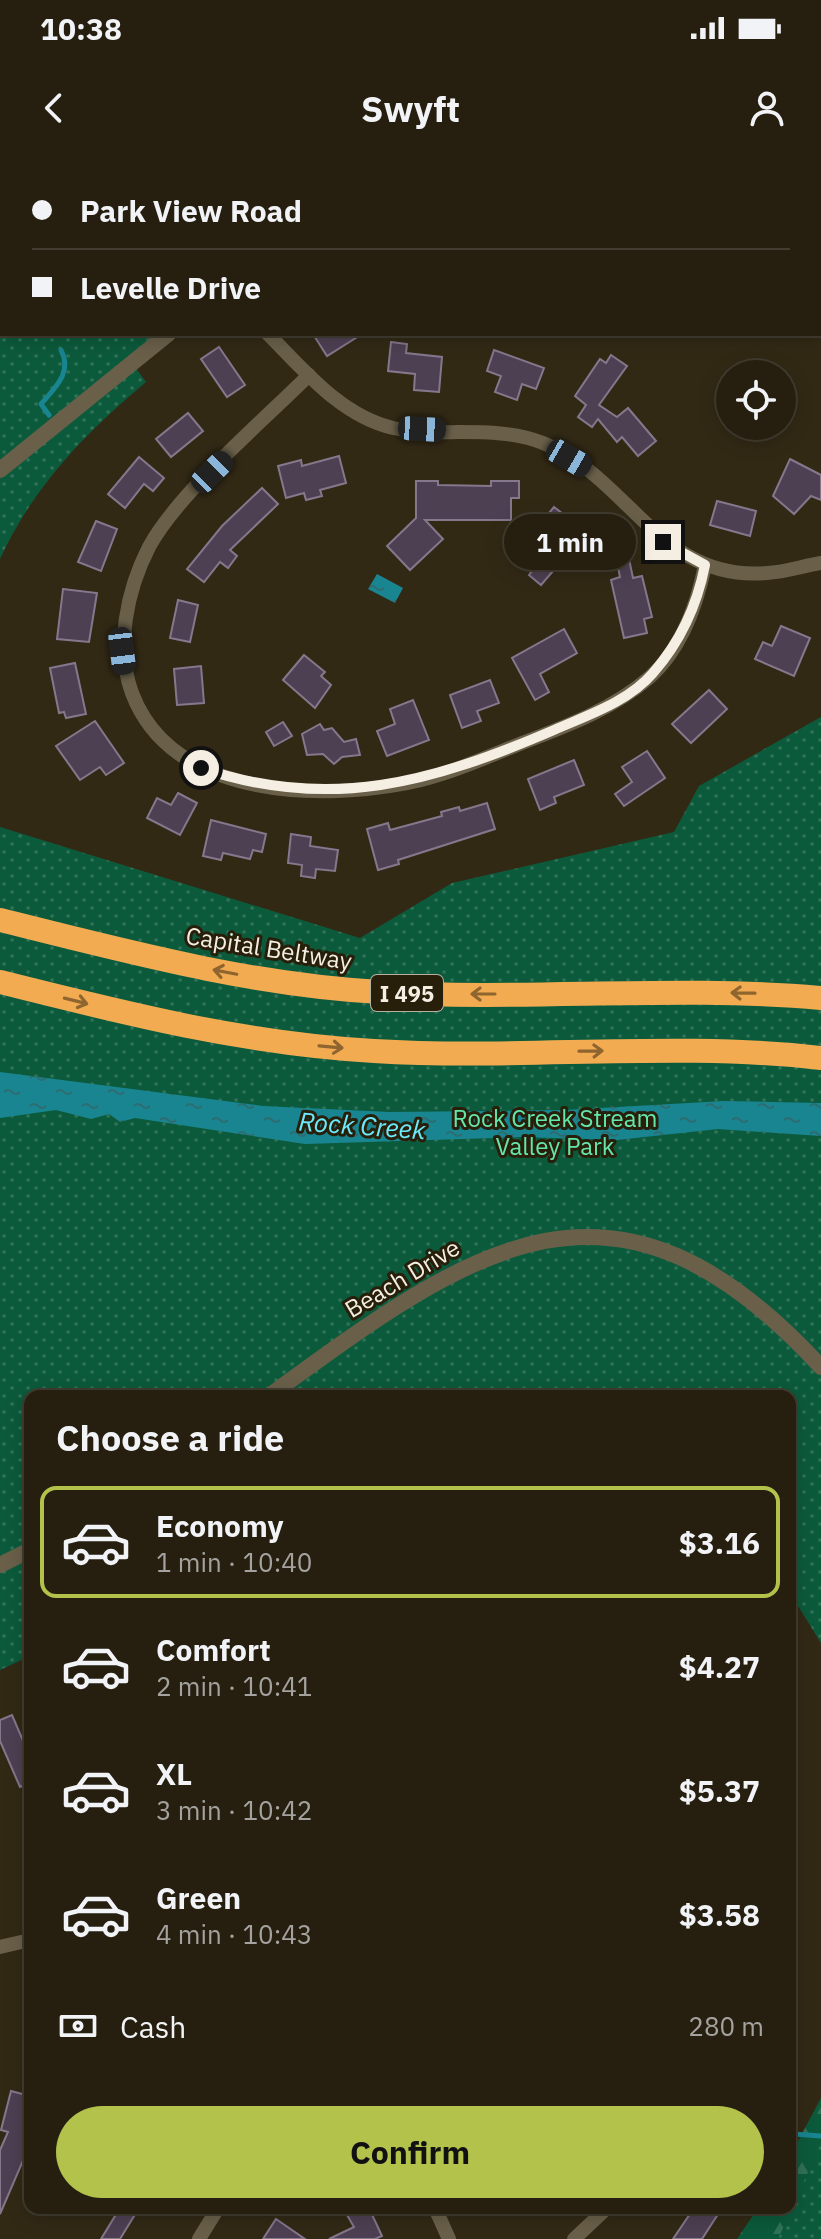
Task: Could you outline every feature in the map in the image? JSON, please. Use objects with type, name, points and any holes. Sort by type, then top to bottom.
[{"type":"highway","name":"Capital Beltway","points":[[0,920],[224,973],[308,987],[426,994],[701,993],[821,998]]},
{"type":"highway","points":[[0,982],[207,1031],[290,1044],[375,1051],[684,1050],[766,1052],[821,1058]]},
{"type":"street","points":[[0,470],[166,336]]},
{"type":"street","points":[[270,336],[309,375],[365,419],[394,428],[504,434],[543,443],[595,473],[663,542],[705,565],[732,572],[767,573],[821,563]]},
{"type":"street","points":[[309,375],[192,492],[160,530],[131,592],[122,651],[125,675],[138,709],[169,747],[201,768],[238,780],[294,790],[337,792],[407,783],[440,775],[540,736],[610,707],[652,675],[682,635],[699,595],[705,565]]},
{"type":"street","name":"Beach Drive","points":[[277,1390],[381,1315],[440,1278],[479,1259],[522,1244],[568,1237],[640,1243],[677,1255],[750,1300],[790,1334],[821,1367]]},
{"type":"street","points":[[0,1565],[24,1553]]},
{"type":"street","points":[[0,1947],[24,1941]]},
{"type":"street","points":[[199,2239],[214,2214]]},
{"type":"street","points":[[438,2214],[449,2239]]},
{"type":"street","points":[[574,2239],[601,2214]]},
{"type":"green space","points":[[0,336],[173,336],[134,366],[146,382],[63,462],[28,508],[0,559]]},
{"type":"green space","name":"Rock Creek Stream Valley Park","points":[[821,717],[821,1643],[796,1603],[796,1390],[24,1390],[24,1659],[0,1670],[0,827],[360,938],[452,883],[674,832],[699,786]]},
{"type":"green space","points":[[821,2098],[821,2239],[737,2239],[754,2214],[796,2214],[796,2145]]},
{"type":"green space","points":[[821,2143],[821,2239],[778,2239],[789,2214],[796,2214],[796,2199]]},
{"type":"water","points":[[377,574],[403,588],[395,603],[368,589]]},
{"type":"water","name":"Rock Creek","points":[[0,1072],[263,1106],[390,1112],[565,1110],[724,1101],[821,1103],[821,1136],[718,1129],[617,1140],[524,1137],[305,1144],[135,1118],[120,1122],[109,1114],[91,1119],[56,1110],[0,1118]]},
{"type":"building","points":[[314,336],[359,336],[327,356]]},
{"type":"building","points":[[391,342],[407,344],[406,353],[442,357],[439,392],[414,390],[415,374],[388,371]]},
{"type":"building","points":[[219,347],[245,385],[227,397],[201,359]]},
{"type":"building","points":[[494,350],[544,368],[536,389],[522,384],[517,400],[495,392],[501,376],[487,371]]},
{"type":"building","points":[[611,355],[627,366],[599,405],[617,417],[628,408],[656,441],[638,456],[622,437],[617,442],[598,419],[592,427],[578,417],[586,405],[575,396],[600,359],[606,363]]},
{"type":"building","points":[[188,413],[203,431],[171,457],[156,439]]},
{"type":"building","points":[[339,456],[346,483],[320,490],[322,496],[306,500],[304,493],[286,498],[278,466],[301,460],[302,466]]},
{"type":"building","points":[[139,457],[164,478],[153,491],[144,484],[125,508],[108,494]]},
{"type":"building","points":[[790,459],[821,475],[821,500],[811,496],[794,514],[773,496]]},
{"type":"building","points":[[416,481],[438,481],[438,485],[491,486],[491,481],[519,481],[519,498],[511,498],[511,520],[425,520],[443,539],[410,570],[387,546],[416,518]]},
{"type":"building","points":[[262,488],[278,504],[230,550],[237,556],[228,568],[220,562],[204,582],[187,569],[222,526]]},
{"type":"building","points":[[717,501],[756,511],[750,536],[710,525]]},
{"type":"building","points":[[554,507],[567,517],[553,533],[562,540],[543,562],[553,571],[541,585],[529,575],[534,568],[516,553]]},
{"type":"building","points":[[96,521],[117,529],[101,571],[78,562]]},
{"type":"building","points":[[629,559],[633,578],[642,576],[652,617],[644,619],[647,633],[624,638],[611,580],[620,577],[617,562]]},
{"type":"building","points":[[63,589],[97,593],[89,642],[57,639]]},
{"type":"building","points":[[178,600],[198,605],[190,642],[170,638]]},
{"type":"building","points":[[781,626],[810,638],[794,676],[755,659],[763,642],[772,646]]},
{"type":"building","points":[[564,629],[577,653],[540,674],[549,692],[535,700],[512,658]]},
{"type":"building","points":[[304,655],[325,672],[321,676],[331,685],[315,708],[283,680]]},
{"type":"building","points":[[75,663],[86,714],[66,718],[64,712],[59,713],[50,668]]},
{"type":"building","points":[[201,666],[204,703],[177,705],[174,669]]},
{"type":"building","points":[[490,680],[499,703],[477,711],[481,721],[462,728],[450,695]]},
{"type":"building","points":[[709,690],[727,709],[691,743],[672,724]]},
{"type":"building","points":[[413,700],[429,740],[387,756],[377,731],[395,724],[390,709]]},
{"type":"building","points":[[95,721],[124,763],[106,775],[100,767],[80,780],[56,746]]},
{"type":"building","points":[[283,722],[292,736],[274,746],[266,732]]},
{"type":"building","points":[[320,724],[324,730],[332,728],[344,742],[356,739],[360,755],[342,757],[334,764],[323,754],[307,755],[302,734]]},
{"type":"building","points":[[647,751],[665,778],[624,806],[615,794],[632,782],[622,767]]},
{"type":"building","points":[[574,760],[584,785],[554,797],[556,803],[540,810],[528,779]]},
{"type":"building","points":[[178,793],[197,803],[180,835],[147,818],[157,798],[171,805]]},
{"type":"building","points":[[487,803],[495,829],[398,860],[399,864],[378,870],[367,829],[388,823],[390,830],[442,816],[441,812],[459,807],[460,811]]},
{"type":"building","points":[[211,820],[266,834],[262,852],[253,850],[250,859],[223,853],[221,860],[203,856]]},
{"type":"building","points":[[291,834],[311,837],[310,846],[338,850],[335,871],[316,869],[315,878],[301,876],[302,865],[288,863]]},
{"type":"building","points":[[12,1715],[24,1743],[24,1785],[20,1787],[0,1741],[0,1720]]},
{"type":"building","points":[[11,2091],[24,2094],[24,2158],[0,2214],[0,2150],[8,2132],[1,2130]]},
{"type":"building","points":[[112,2214],[135,2214],[120,2239],[101,2239],[115,2216]]},
{"type":"building","points":[[346,2214],[372,2214],[382,2236],[375,2239],[329,2239],[354,2227]]},
{"type":"building","points":[[690,2214],[718,2214],[702,2239],[673,2239]]},
{"type":"building","points":[[276,2219],[305,2239],[263,2239]]},
{"type":"waterway","points":[[49,415],[41,404],[64,373],[61,350]]},
{"type":"waterway","points":[[796,2134],[821,2136]]},
{"type":"route","points":[[201,768],[238,780],[294,790],[337,792],[407,783],[440,775],[610,707],[652,675],[682,635],[699,595],[705,565],[663,542]]}]
